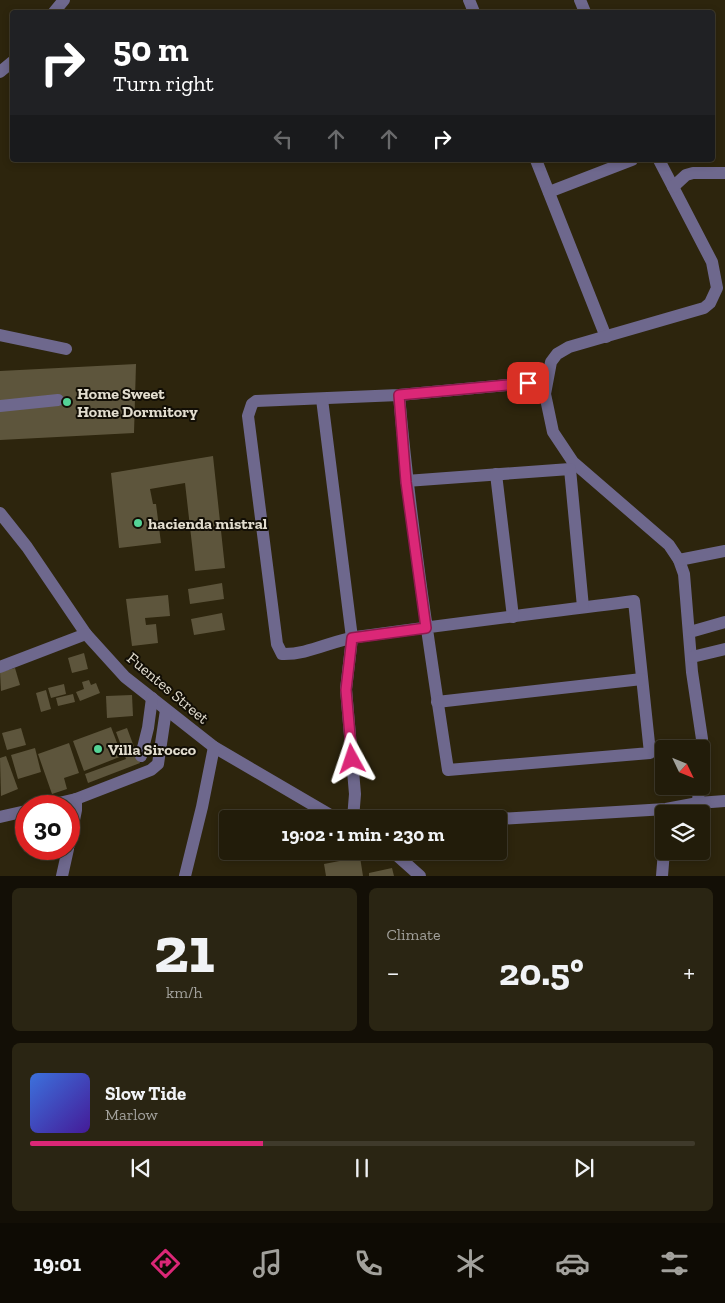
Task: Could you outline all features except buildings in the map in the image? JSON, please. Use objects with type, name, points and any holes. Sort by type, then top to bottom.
[{"type":"street","points":[[56,10],[64,0]]},
{"type":"street","points":[[0,72],[10,64]]},
{"type":"street","points":[[537,162],[606,337]]},
{"type":"street","points":[[549,192],[627,162]]},
{"type":"street","points":[[660,162],[712,262],[717,288],[714,297],[704,308],[568,347],[557,354],[551,362],[545,394],[553,432],[573,462],[669,545],[679,560],[684,574],[692,672],[702,740]]},
{"type":"street","points":[[673,187],[686,175],[693,172],[725,173]]},
{"type":"street","points":[[0,335],[66,349]]},
{"type":"street","points":[[399,395],[406,482],[426,628],[448,770],[650,753],[634,601],[583,607],[513,617],[426,628],[352,638],[293,654],[282,654],[277,644],[248,416],[252,404],[256,402],[399,395],[528,383]]},
{"type":"street","points":[[322,399],[352,638],[346,690],[355,794],[354,810]]},
{"type":"street","points":[[0,406],[58,400]]},
{"type":"street","points":[[406,482],[570,469],[583,607]]},
{"type":"street","points":[[496,474],[513,617]]},
{"type":"street","name":"Fuentes Street","points":[[0,513],[27,546],[86,634],[124,677],[214,747],[322,810]]},
{"type":"street","points":[[679,560],[725,551]]},
{"type":"street","points":[[690,632],[725,622]]},
{"type":"street","points":[[0,667],[86,634]]},
{"type":"street","points":[[692,657],[725,649]]},
{"type":"street","points":[[437,702],[642,679]]},
{"type":"street","points":[[141,756],[148,728],[152,698]]},
{"type":"street","points":[[80,797],[151,770],[158,764],[166,710]]},
{"type":"street","points":[[185,876],[214,747]]},
{"type":"street","points":[[698,795],[698,803]]},
{"type":"street","points":[[690,805],[725,801]]},
{"type":"street","points":[[507,819],[655,812]]},
{"type":"street","points":[[0,817],[15,814]]},
{"type":"street","points":[[62,876],[65,860]]},
{"type":"street","points":[[402,860],[420,876]]},
{"type":"street","points":[[662,876],[663,860]]},
{"type":"place","name":"Home Sweet Home Dormitory","points":[[67,402]]},
{"type":"place","name":"hacienda mistral","points":[[138,523]]},
{"type":"place","name":"Villa Sirocco","points":[[98,749]]},
{"type":"route","points":[[352,759],[346,690],[352,638],[426,628],[406,482],[399,395],[528,383]]}]
